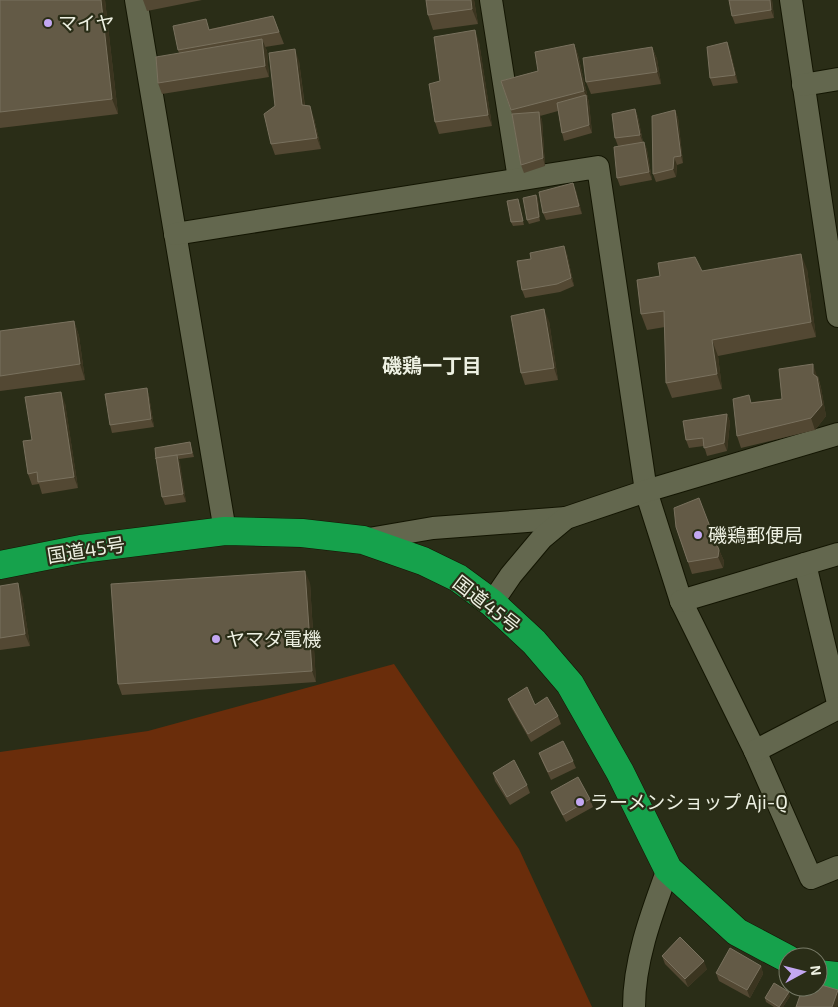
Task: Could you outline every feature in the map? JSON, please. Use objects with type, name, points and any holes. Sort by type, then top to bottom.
[{"type":"highway","name":"国道45号","points":[[0,565],[81,549],[226,531],[302,533],[363,540],[423,561],[458,578],[492,603],[534,642],[570,684],[620,772],[668,869],[737,932],[778,954]]},
{"type":"street","points":[[136,0],[226,531]]},
{"type":"street","points":[[491,0],[519,179]]},
{"type":"street","points":[[791,0],[802,84],[836,288],[838,316]]},
{"type":"street","points":[[802,84],[838,79]]},
{"type":"street","points":[[175,234],[598,167],[646,491],[681,601],[755,752],[811,878],[838,867]]},
{"type":"street","points":[[363,540],[433,528],[566,518],[646,491],[838,434]]},
{"type":"street","points":[[492,603],[530,553],[566,518]]},
{"type":"street","points":[[681,601],[838,554]]},
{"type":"street","points":[[805,564],[838,703]]},
{"type":"street","points":[[755,752],[838,708]]},
{"type":"street","points":[[634,1007],[634,982],[654,907],[668,869]]},
{"type":"shaded area","points":[[394,664],[519,849],[592,1007],[0,1007],[0,752],[148,731]]},
{"type":"building","points":[[0,0],[101,0],[112,99],[0,112]]},
{"type":"building","points":[[426,0],[471,0],[472,9],[428,15]]},
{"type":"building","points":[[729,0],[770,0],[771,10],[732,16]]},
{"type":"building","points":[[273,16],[279,32],[178,50],[173,26],[206,19],[209,30]]},
{"type":"building","points":[[475,30],[488,115],[435,122],[429,84],[440,81],[434,37]]},
{"type":"building","points":[[262,39],[265,66],[158,83],[156,57]]},
{"type":"building","points":[[727,42],[735,75],[710,78],[707,47]]},
{"type":"building","points":[[574,44],[584,91],[511,110],[501,81],[538,71],[535,52]]},
{"type":"building","points":[[652,47],[657,72],[586,82],[583,58]]},
{"type":"building","points":[[295,49],[302,105],[310,106],[317,138],[271,144],[264,114],[275,106],[269,53]]},
{"type":"building","points":[[586,95],[589,125],[562,133],[557,103]]},
{"type":"building","points":[[635,109],[640,135],[615,138],[612,114]]},
{"type":"building","points":[[675,110],[681,156],[674,157],[673,169],[653,174],[652,116]]},
{"type":"building","points":[[539,112],[543,158],[521,165],[512,114]]},
{"type":"building","points":[[644,142],[649,172],[617,178],[614,147]]},
{"type":"building","points":[[573,183],[579,206],[543,213],[539,192]]},
{"type":"building","points":[[536,195],[539,217],[527,220],[523,198]]},
{"type":"building","points":[[518,199],[523,221],[511,222],[507,201]]},
{"type":"building","points":[[564,246],[571,278],[557,284],[522,290],[517,261],[531,259],[530,253]]},
{"type":"building","points":[[801,254],[811,322],[712,340],[717,374],[666,383],[664,311],[641,314],[637,280],[660,276],[658,263],[695,257],[702,271]]},
{"type":"building","points":[[544,309],[554,368],[521,373],[511,316]]},
{"type":"building","points":[[74,321],[80,364],[0,376],[0,331]]},
{"type":"building","points":[[813,364],[813,374],[817,377],[822,405],[811,418],[737,436],[733,399],[749,395],[751,403],[782,399],[779,369]]},
{"type":"building","points":[[147,388],[151,419],[110,425],[105,394]]},
{"type":"building","points":[[61,392],[74,477],[38,482],[37,472],[28,474],[23,441],[32,440],[25,397]]},
{"type":"building","points":[[727,414],[724,443],[704,448],[703,438],[686,440],[683,421]]},
{"type":"building","points":[[190,442],[192,453],[156,459],[155,448]]},
{"type":"building","points":[[177,455],[183,494],[162,497],[156,458]]},
{"type":"building","points":[[699,498],[719,550],[718,557],[688,562],[676,527],[674,508]]},
{"type":"building","name":"ヤマダ電機","points":[[305,571],[312,671],[118,684],[111,584]]},
{"type":"building","points":[[18,583],[25,634],[0,638],[0,586]]},
{"type":"building","points":[[527,687],[535,705],[547,697],[558,716],[528,734],[508,699]]},
{"type":"building","points":[[563,741],[573,761],[548,772],[539,753]]},
{"type":"building","points":[[514,760],[527,785],[507,797],[493,773]]},
{"type":"building","points":[[578,777],[590,799],[563,815],[551,792]]},
{"type":"building","points":[[680,937],[704,961],[685,979],[662,956]]},
{"type":"building","points":[[730,948],[761,966],[747,990],[716,973]]},
{"type":"building","points":[[774,983],[778,985],[778,997],[786,997],[779,1007],[765,998]]},
{"type":"building","points":[[828,987],[838,990],[832,1007],[796,1007],[800,997],[828,997]]},
{"type":"place","name":"マイヤ","points":[[48,23]]},
{"type":"place","name":"磯鶏郵便局","points":[[698,535]]},
{"type":"place","name":"ヤマダ電機","points":[[216,639]]},
{"type":"place","name":"ラーメンショップ Aji-Q","points":[[580,802]]},
{"type":"district","name":"磯鶏一丁目","points":[[432,366]]}]
